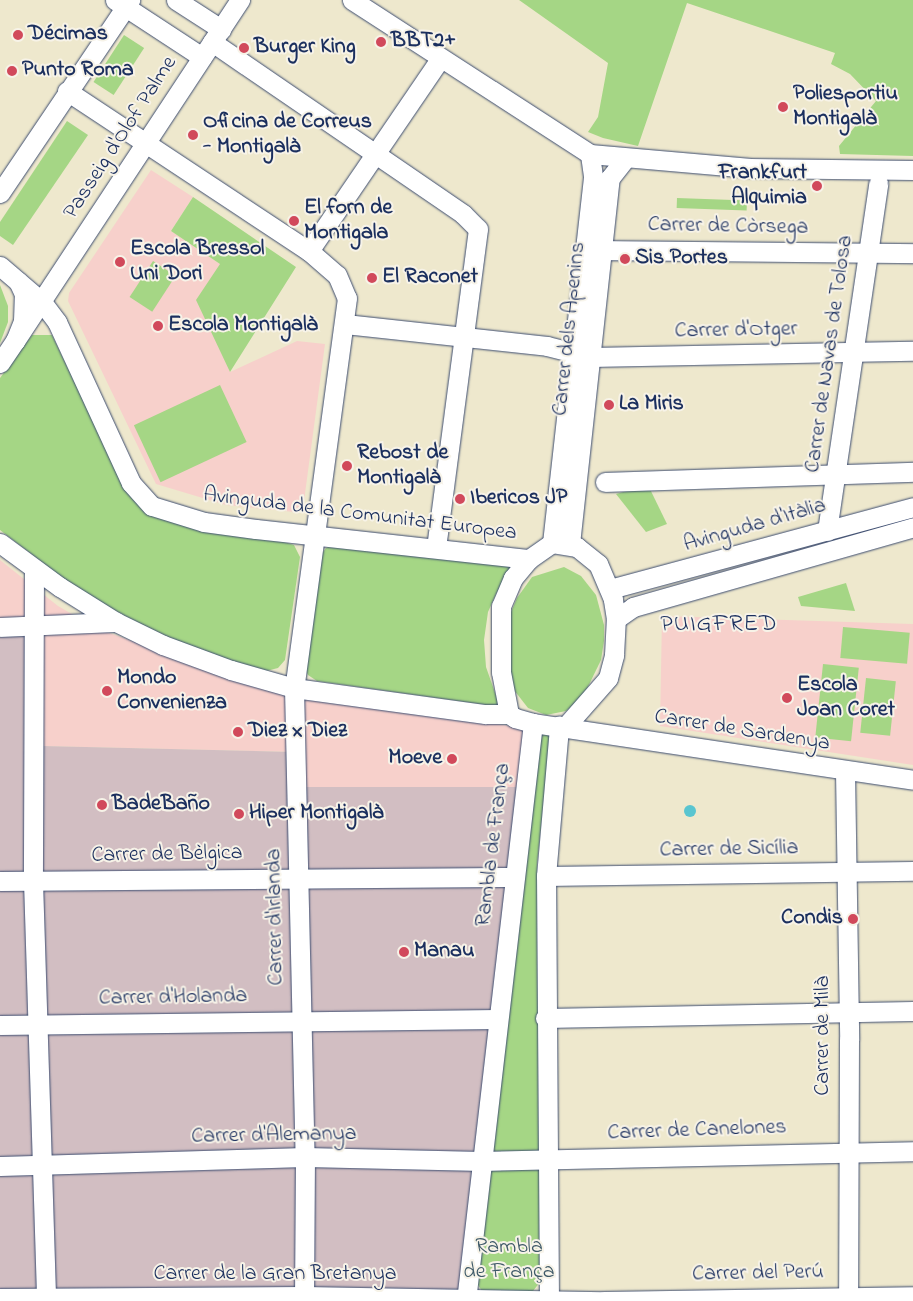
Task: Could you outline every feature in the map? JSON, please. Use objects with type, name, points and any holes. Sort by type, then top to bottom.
[{"type":"street","points":[[176,0],[212,42]]},
{"type":"street","name":"Passeig d'Olof Palme","points":[[15,342],[147,145],[240,0]]},
{"type":"street","points":[[352,0],[440,60],[590,154],[625,160],[750,168],[913,170]]},
{"type":"street","points":[[0,193],[123,2],[212,42],[463,214],[478,229],[466,335],[436,547]]},
{"type":"street","points":[[309,251],[440,60]]},
{"type":"street","name":"Carrer d'Irlanda","points":[[67,91],[309,251],[337,275],[347,298],[345,324],[314,533],[294,688],[304,1158],[304,1298]]},
{"type":"street","name":"Carrer dels Apenins","points":[[561,544],[582,354],[593,176],[590,154]]},
{"type":"street","name":"Carrer dels Apenins","points":[[561,544],[592,483],[582,354],[602,250],[610,178],[625,160]]},
{"type":"street","name":"Carrer de Navas de Tolosa","points":[[827,531],[878,184]]},
{"type":"street","name":"Carrer de Còrsega","points":[[602,250],[913,254]]},
{"type":"street","name":"Avinguda de la Comunitat Europea","points":[[0,266],[42,302],[57,322],[130,483],[145,502],[162,510],[204,522],[314,533],[529,559]]},
{"type":"street","points":[[0,363],[15,342],[25,315],[24,294],[18,281]]},
{"type":"street","name":"Carrer d'Otger","points":[[345,324],[466,335],[582,354],[913,351]]},
{"type":"street","points":[[592,483],[836,472],[913,472]]},
{"type":"street","name":"Avinguda d'Itàlia","points":[[610,589],[913,507]]},
{"type":"street","name":"Avinguda d'Itàlia","points":[[616,619],[632,608],[913,527]]},
{"type":"street","points":[[0,543],[34,569],[116,622],[196,657],[294,688],[485,714],[509,714],[533,723],[562,726]]},
{"type":"street","points":[[509,714],[500,672],[501,606],[513,578],[529,559],[561,544],[598,564],[610,589],[616,619],[614,655],[608,678],[562,726],[546,876],[545,1018],[549,1300]]},
{"type":"street","points":[[34,569],[33,881],[38,1025],[39,1165],[46,1300]]},
{"type":"street","points":[[0,627],[116,622]]},
{"type":"street","name":"Rambla de França","points":[[466,1301],[497,1019],[533,723]]},
{"type":"street","name":"Carrer de Sardenya","points":[[562,726],[913,780]]},
{"type":"street","name":"Carrer de Milà","points":[[845,771],[845,872],[849,1011],[847,1151],[848,1299]]},
{"type":"street","name":"Carrer de Sicília","points":[[546,876],[913,871]]},
{"type":"street","name":"Carrer de Bèlgica","points":[[0,881],[514,876]]},
{"type":"street","points":[[545,1018],[913,1010]]},
{"type":"street","name":"Carrer d'Holanda","points":[[0,1025],[497,1019]]},
{"type":"street","name":"Carrer de Canelones","points":[[548,1159],[913,1151]]},
{"type":"street","name":"Carrer d'Alemanya","points":[[0,1166],[304,1158],[482,1161],[548,1159]]},
{"type":"street","name":"Carrer del Perú","points":[[549,1300],[848,1299],[913,1296]]},
{"type":"street","name":"Carrer de la Gran Bretanya","points":[[0,1298],[46,1300],[304,1298],[466,1301],[549,1300]]},
{"type":"shaded area","points":[[151,170],[193,197],[171,231],[220,264],[230,372],[297,341],[325,344],[304,501],[294,512],[226,505],[156,484],[68,301],[69,293]]},
{"type":"shaded area","points":[[0,560],[58,606],[98,629],[274,691],[531,729],[525,787],[296,787],[295,752],[43,746],[38,635],[0,637]]},
{"type":"shaded area","name":"Escola Joan Coret","points":[[662,616],[913,624],[913,765],[660,726]]},
{"type":"shaded area","points":[[38,635],[43,746],[295,752],[297,787],[525,787],[467,1301],[0,1301],[0,637]]},
{"type":"green space","points":[[519,0],[913,0],[913,156],[840,154],[839,146],[876,101],[850,74],[831,64],[835,53],[687,3],[638,146],[603,138],[588,132],[598,117],[608,63]]},
{"type":"green space","points":[[124,35],[144,48],[114,95],[94,82]]},
{"type":"green space","points":[[67,121],[88,135],[13,245],[0,236],[0,222]]},
{"type":"green space","points":[[193,197],[296,267],[230,372],[196,300],[220,264],[171,231]]},
{"type":"green space","points":[[677,198],[747,200],[747,210],[677,208]]},
{"type":"green space","points":[[153,261],[176,276],[152,312],[130,297]]},
{"type":"green space","points":[[0,285],[8,306],[8,322],[0,343]]},
{"type":"green space","points":[[32,335],[52,335],[126,490],[294,545],[300,557],[285,660],[278,668],[266,671],[245,666],[187,647],[138,625],[78,590],[0,530],[0,378]]},
{"type":"green space","points":[[220,385],[247,442],[161,482],[134,425]]},
{"type":"green space","points":[[648,485],[667,524],[646,532],[616,494]]},
{"type":"green space","points":[[335,544],[517,563],[496,594],[488,612],[484,640],[486,667],[500,707],[317,681],[308,675],[304,667],[320,556],[326,548]]},
{"type":"green space","points":[[564,567],[581,576],[596,595],[604,625],[604,641],[601,660],[583,697],[566,711],[546,715],[528,708],[514,690],[508,674],[506,624],[517,598],[532,577]]},
{"type":"green space","points":[[846,583],[855,611],[801,606],[798,597]]},
{"type":"green space","points":[[843,627],[910,633],[907,664],[840,658]]},
{"type":"green space","points":[[823,664],[859,668],[851,741],[815,738]]},
{"type":"green space","points":[[866,678],[896,681],[890,736],[860,733]]},
{"type":"green space","name":"Rambla de França","points":[[546,733],[551,738],[537,864],[540,1282],[533,1291],[482,1291],[474,1279],[541,734]]},
{"type":"water","points":[[690,805],[696,811],[690,817],[684,811]]},
{"type":"place","name":"Décimas","points":[[18,35]]},
{"type":"place","name":"BBT2+","points":[[381,42]]},
{"type":"place","name":"Burger King","points":[[244,48]]},
{"type":"place","name":"Punto Roma","points":[[12,71]]},
{"type":"place","name":"Poliesportiu Montigalà","points":[[783,107]]},
{"type":"place","name":"Oficina de Correus - Montigalà","points":[[193,135]]},
{"type":"place","name":"Frankfurt Alquimia","points":[[817,186]]},
{"type":"place","name":"El forn de Montigala","points":[[294,221]]},
{"type":"place","name":"Sis Portes","points":[[625,259]]},
{"type":"place","name":"Escola Bressol Uni Dori","points":[[120,262]]},
{"type":"place","name":"El Raconet","points":[[372,278]]},
{"type":"place","name":"Escola Montigalà","points":[[158,326]]},
{"type":"place","name":"La Miris","points":[[609,405]]},
{"type":"place","name":"Rebost de Montigalà","points":[[347,466]]},
{"type":"place","name":"Ibericos JP","points":[[460,499]]},
{"type":"place","name":"Mondo Convenienza","points":[[107,691]]},
{"type":"place","name":"Escola Joan Coret","points":[[787,698]]},
{"type":"place","name":"Diez x Diez","points":[[238,732]]},
{"type":"place","name":"Moeve","points":[[452,759]]},
{"type":"place","name":"BadeBaño","points":[[102,805]]},
{"type":"place","name":"Hiper Montigalà","points":[[239,814]]},
{"type":"place","name":"Condis","points":[[853,919]]},
{"type":"place","name":"Manau","points":[[404,952]]},
{"type":"district","name":"PUIGFRED","points":[[719,625]]}]
